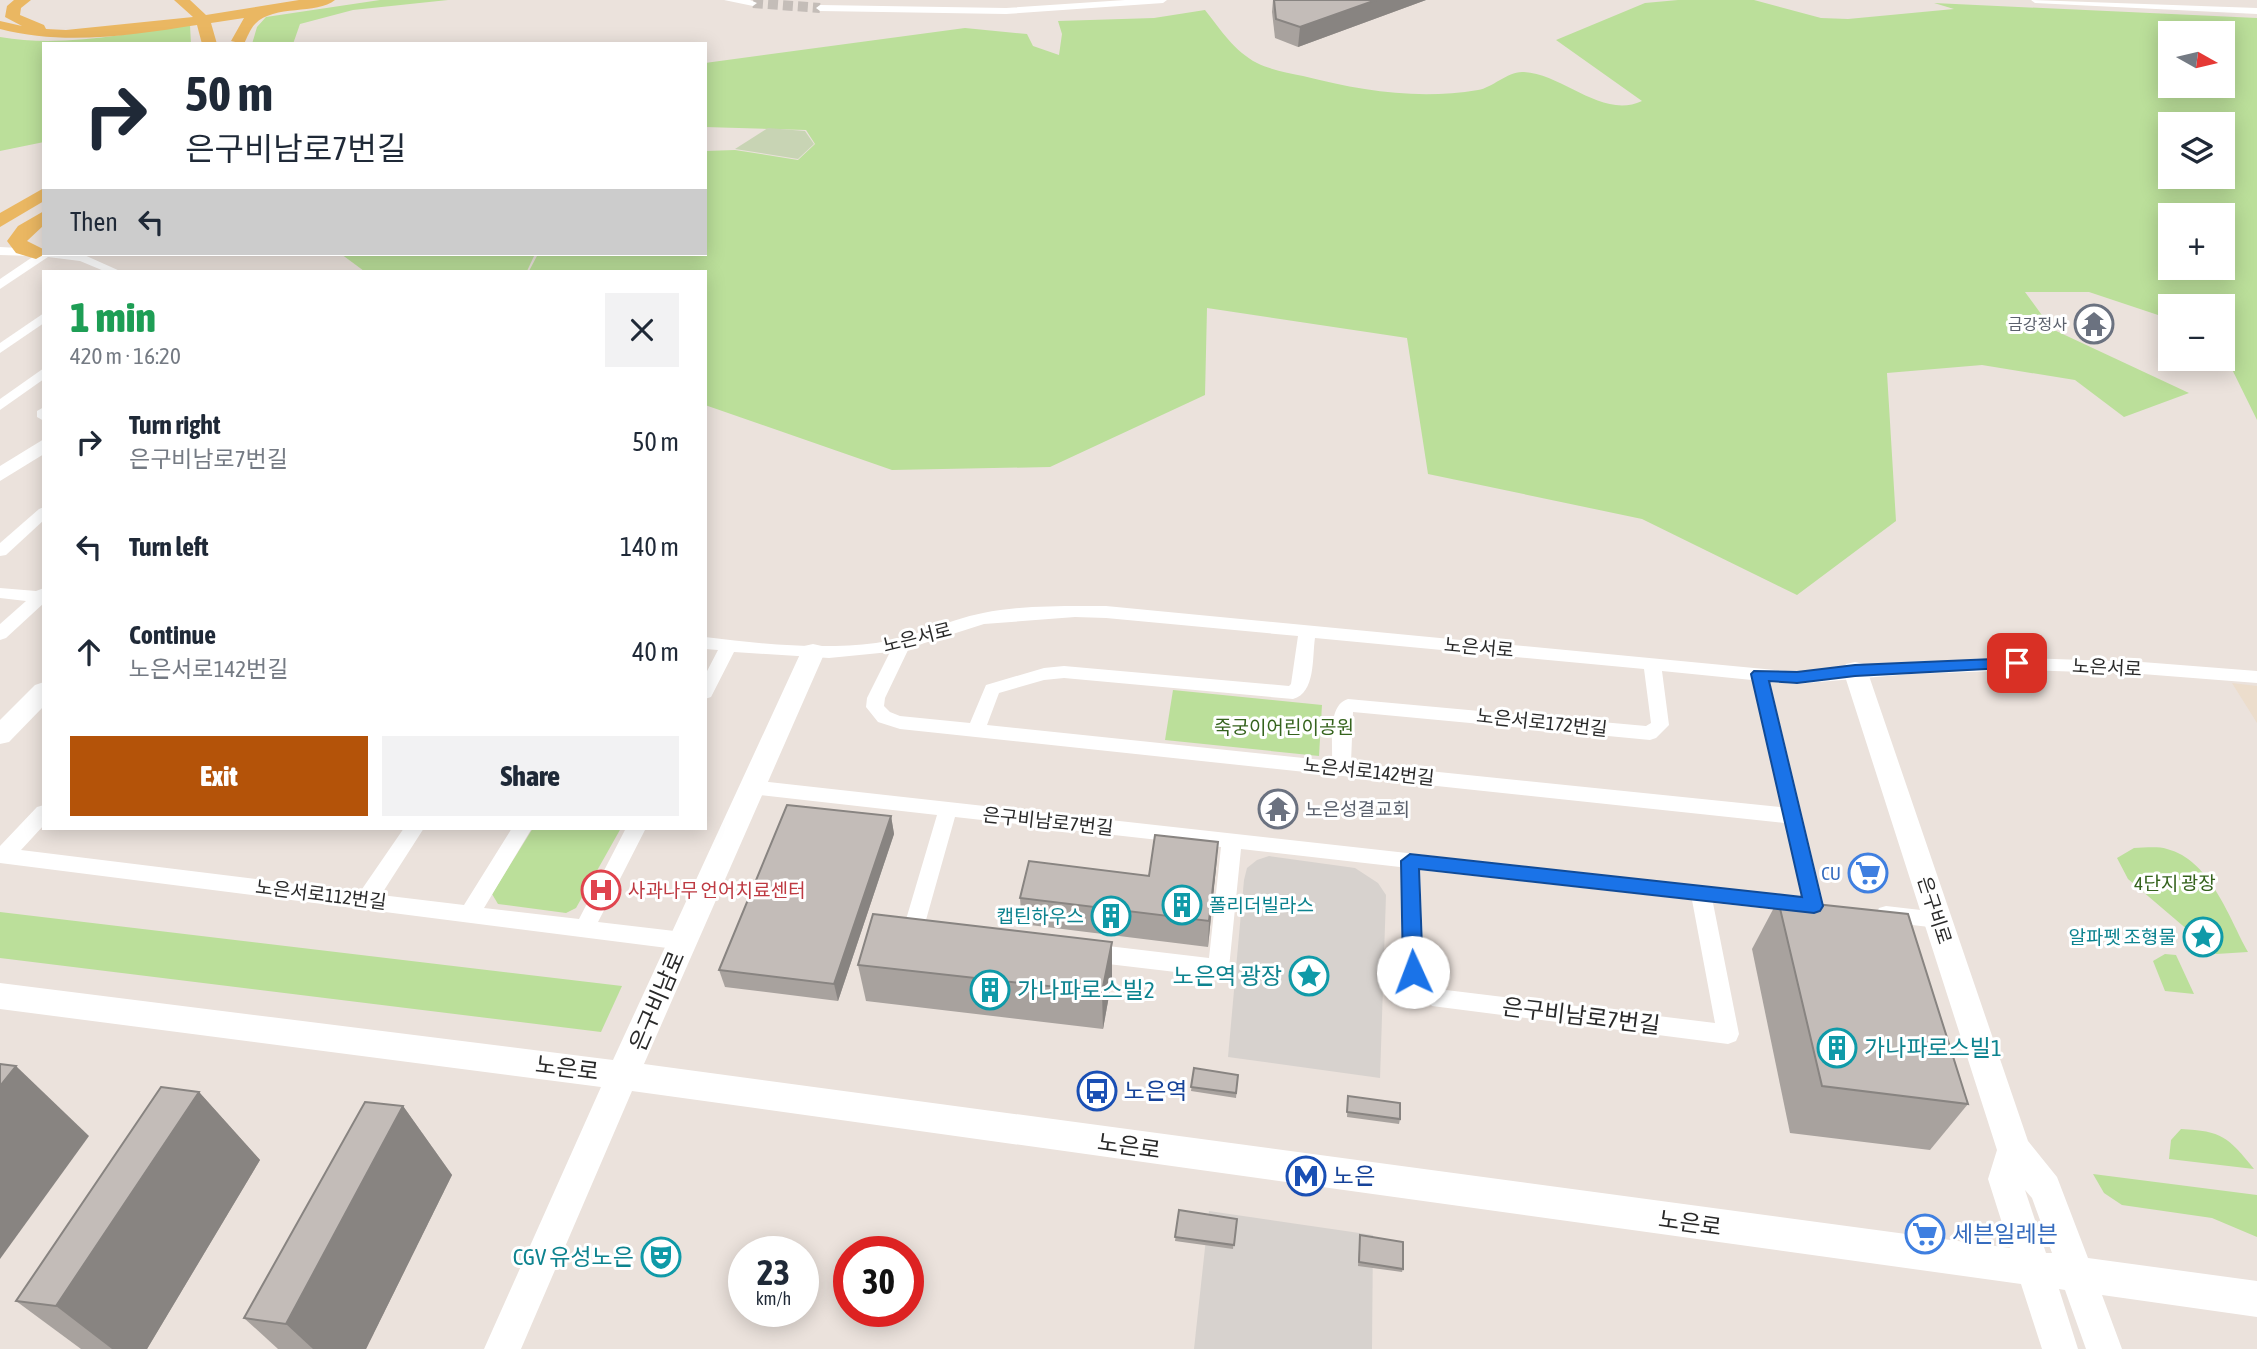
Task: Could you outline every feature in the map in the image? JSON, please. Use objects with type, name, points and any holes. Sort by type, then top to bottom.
[{"type":"main road","points":[[24,0],[14,6],[12,17],[39,28],[77,30],[184,19]]},
{"type":"main road","points":[[181,0],[198,10],[206,25],[210,42]]},
{"type":"main road","points":[[219,0],[237,19],[237,42]]},
{"type":"main road","points":[[235,0],[259,4],[291,0]]},
{"type":"main road","points":[[0,24],[28,32],[72,34],[311,0]]},
{"type":"main road","points":[[253,9],[328,0]]},
{"type":"main road","points":[[237,42],[246,25],[258,15],[345,0]]},
{"type":"main road","points":[[0,218],[40,201]]},
{"type":"main road","points":[[0,237],[40,201]]},
{"type":"main road","points":[[42,217],[25,230],[17,241],[23,249],[42,253]]},
{"type":"main road","points":[[0,257],[42,253]]},
{"type":"street","points":[[728,0],[753,3]]},
{"type":"street","points":[[1115,0],[950,8],[821,6],[1006,11],[1163,0]]},
{"type":"street","points":[[2035,0],[2257,10]]},
{"type":"street","points":[[0,251],[42,253]]},
{"type":"street","points":[[0,285],[42,254]]},
{"type":"street","points":[[66,256],[82,258],[112,270]]},
{"type":"street","points":[[0,349],[42,318]]},
{"type":"street","points":[[0,405],[42,374]]},
{"type":"street","points":[[2,473],[42,446]]},
{"type":"street","points":[[0,551],[42,514]]},
{"type":"street","points":[[0,593],[42,596]]},
{"type":"street","points":[[0,634],[42,596]]},
{"type":"street","name":"노은서로","points":[[707,643],[813,652],[902,644],[981,619],[1030,612],[1106,612],[1797,678],[1855,670],[1991,662],[2202,671],[2257,677]]},
{"type":"street","points":[[976,730],[992,689],[1044,674],[1065,673],[1293,693],[1300,687],[1307,631]]},
{"type":"street","name":"노은서로142번길","points":[[902,644],[876,698],[875,707],[884,717],[976,730],[1791,816]]},
{"type":"street","points":[[707,689],[729,646]]},
{"type":"street","name":"은구비남로","points":[[502,1349],[625,1076],[750,787],[813,652]]},
{"type":"street","name":"노은서로172번길","points":[[1341,768],[1344,709],[1348,705],[1650,733],[1660,725],[1652,664]]},
{"type":"street","name":"은구비로","points":[[1855,670],[2014,1150],[2045,1188],[2104,1349]]},
{"type":"street","points":[[1759,674],[1791,816]]},
{"type":"street","points":[[0,735],[42,693]]},
{"type":"street","name":"은구비남로7번길","points":[[750,787],[1820,907],[1791,816]]},
{"type":"street","points":[[940,936],[912,933],[948,809]]},
{"type":"street","name":"노은서로112번길","points":[[2,855],[42,814]]},
{"type":"street","points":[[367,899],[413,830]]},
{"type":"street","points":[[471,912],[521,830]]},
{"type":"street","points":[[585,927],[635,830]]},
{"type":"street","points":[[1065,951],[1218,968],[1231,841]]},
{"type":"street","name":"노은서로112번길","points":[[2,855],[471,912],[683,941]]},
{"type":"street","name":"은구비남로7번길","points":[[1410,861],[1413,972],[1440,999],[1728,1034],[1701,893]]},
{"type":"street","points":[[1869,912],[1938,920]]},
{"type":"street","name":"노은로","points":[[0,996],[625,1076],[2257,1299]]},
{"type":"street","points":[[2014,1150],[2005,1179],[2060,1349]]},
{"type":"shaded area","points":[[2232,683],[2257,686],[2257,723]]},
{"type":"shaded area","name":"노은역 광장","points":[[1269,856],[1355,868],[1378,883],[1386,895],[1380,1078],[1228,1057],[1244,880],[1247,868],[1257,860]]},
{"type":"shaded area","points":[[1209,1211],[1373,1235],[1372,1349],[1194,1349]]},
{"type":"green space","points":[[380,0],[448,0],[353,10],[300,24],[294,42],[253,42],[257,27],[266,17]]},
{"type":"green space","points":[[1678,0],[1754,0],[1821,18],[1848,19],[1954,9],[1934,3],[2257,18],[2257,420],[2233,371],[2235,371],[2235,294],[2158,294],[2158,315],[2089,292],[2025,292],[2052,329],[2189,393],[2124,417],[2075,380],[1982,365],[1887,373],[1896,521],[1797,595],[1642,519],[1428,474],[1407,338],[1207,308],[1205,395],[1050,467],[892,470],[707,406],[707,270],[530,270],[537,256],[707,256],[707,151],[735,150],[798,160],[815,144],[806,130],[707,127],[707,63],[965,28],[1027,34],[1033,46],[1059,55],[1062,34],[1058,21],[1154,18],[1205,10],[1235,46],[1257,63],[1368,90],[1412,94],[1456,93],[1478,90],[1522,72],[1537,74],[1612,105],[1642,101],[1556,40],[1645,3]]},
{"type":"green space","points":[[190,25],[191,42],[42,42],[42,142],[0,151],[0,37],[48,41]]},
{"type":"green space","points":[[768,128],[805,131],[814,144],[798,159],[735,149]]},
{"type":"green space","points":[[344,256],[534,256],[527,270],[363,270]]},
{"type":"green space","name":"죽궁이어린이공원","points":[[1173,690],[1322,705],[1319,756],[1165,740]]},
{"type":"green space","points":[[532,830],[620,830],[576,908],[566,913],[498,904],[492,894]]},
{"type":"green space","name":"4단지 광장","points":[[2134,848],[2167,849],[2182,855],[2195,865],[2216,891],[2248,952],[2216,954],[2128,879],[2117,858]]},
{"type":"green space","points":[[0,912],[622,986],[601,1032],[0,958]]},
{"type":"green space","points":[[2165,954],[2176,955],[2194,994],[2165,991],[2153,961]]},
{"type":"green space","points":[[2181,1129],[2206,1132],[2223,1138],[2254,1169],[2169,1159],[2171,1140]]},
{"type":"green space","points":[[2093,1174],[2257,1195],[2257,1237],[2212,1218],[2122,1205],[2104,1193]]},
{"type":"building","points":[[1274,0],[1376,0],[1300,27],[1276,19]]},
{"type":"building","points":[[787,805],[891,816],[834,984],[719,970]]},
{"type":"building","points":[[1155,835],[1218,842],[1209,921],[1020,898],[1029,861],[1149,876]]},
{"type":"building","points":[[1778,900],[1908,914],[1968,1104],[1822,1086]]},
{"type":"building","points":[[873,914],[1112,942],[1102,992],[858,965]]},
{"type":"building","points":[[0,1064],[16,1066],[0,1086]]},
{"type":"building","points":[[1194,1068],[1238,1075],[1236,1093],[1191,1087]]},
{"type":"building","points":[[161,1087],[199,1092],[56,1306],[16,1301]]},
{"type":"building","points":[[1348,1096],[1400,1103],[1400,1119],[1347,1112]]},
{"type":"building","points":[[365,1102],[403,1106],[286,1324],[244,1318]]},
{"type":"building","points":[[1179,1210],[1237,1219],[1234,1245],[1175,1237]]},
{"type":"building","points":[[1360,1235],[1403,1242],[1403,1269],[1359,1262]]},
{"type":"tunnel","points":[[753,3],[820,8]]},
{"type":"place","name":"금강정사","points":[[2094,324]]},
{"type":"place","name":"노은성결교회","points":[[1278,809]]},
{"type":"place","name":"CU","points":[[1868,873]]},
{"type":"place","name":"사과나무 언어치료센터","points":[[601,890]]},
{"type":"place","name":"폴리더빌라스","points":[[1182,905]]},
{"type":"place","name":"캡틴하우스","points":[[1111,916]]},
{"type":"place","name":"알파펫 조형물","points":[[2203,937]]},
{"type":"place","name":"노은역 광장","points":[[1309,976]]},
{"type":"place","name":"가나파로스빌2","points":[[990,990]]},
{"type":"place","name":"가나파로스빌1","points":[[1837,1048]]},
{"type":"place","name":"노은역","points":[[1097,1091]]},
{"type":"place","name":"노은","points":[[1306,1176]]},
{"type":"place","name":"세븐일레븐","points":[[1925,1234]]},
{"type":"place","name":"CGV 유성노은","points":[[661,1257]]},
{"type":"route","points":[[1413,972],[1410,861],[1814,906],[1759,674],[1797,678],[1855,670],[1895,670],[1991,662],[2017,663]]}]
